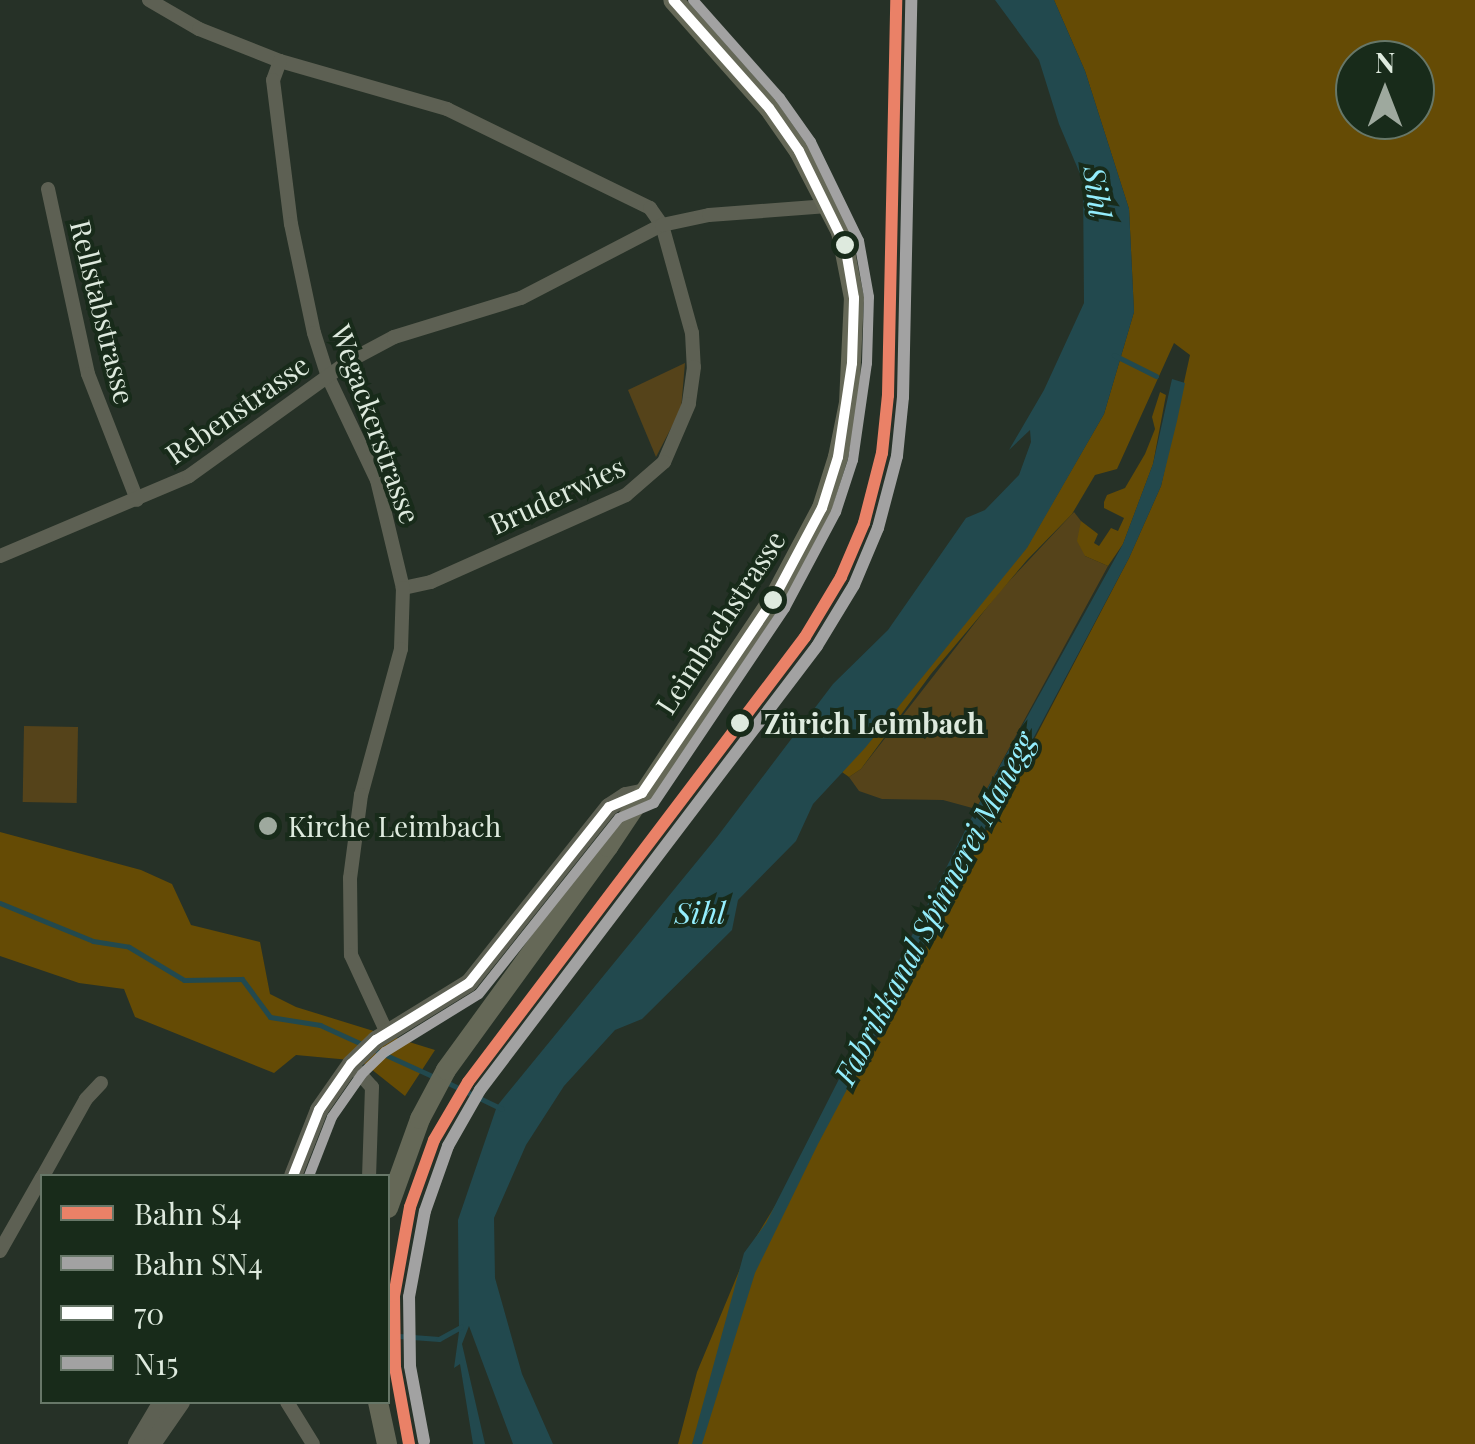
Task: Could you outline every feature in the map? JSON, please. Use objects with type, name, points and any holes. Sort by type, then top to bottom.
[{"type":"main road","name":"Leimbachstrasse","points":[[642,793],[773,600],[828,491],[848,403],[854,298],[844,244],[799,151],[769,108],[673,0]]},
{"type":"main road","points":[[390,1202],[407,1150],[442,1076],[642,793]]},
{"type":"main road","points":[[378,1404],[387,1444]]},
{"type":"street","points":[[149,0],[209,34],[280,61],[448,110],[650,208],[662,225]]},
{"type":"street","name":"Wegackerstrasse","points":[[280,61],[273,80],[291,224],[314,333],[328,377],[377,480],[402,588],[401,649],[361,795],[350,878],[351,955],[381,1036]]},
{"type":"street","name":"Rellstabstrasse","points":[[48,189],[88,374],[137,500]]},
{"type":"street","name":"Rebenstrasse","points":[[0,556],[137,500],[224,454],[328,377],[394,337],[521,298],[662,225],[709,215],[828,206]]},
{"type":"street","name":"Bruderwies","points":[[402,588],[431,582],[626,495],[664,462],[690,404],[694,368],[692,333],[662,225]]},
{"type":"street","name":"Leimbachstrasse","points":[[293,1174],[318,1110],[355,1059],[381,1036],[469,983],[609,807],[626,796],[642,793]]},
{"type":"street","points":[[355,1059],[372,1087],[369,1174]]},
{"type":"street","points":[[45,1174],[86,1098],[101,1083]]},
{"type":"street","points":[[0,1252],[40,1182]]},
{"type":"street","points":[[137,1444],[161,1404]]},
{"type":"street","points":[[152,1444],[180,1404]]},
{"type":"street","points":[[288,1404],[313,1444]]},
{"type":"shaded area","points":[[1054,0],[1475,0],[1475,1444],[678,1444],[697,1372],[747,1252],[884,1027],[1129,558],[1161,486],[1190,355],[1174,343],[1117,469],[1095,475],[1072,514],[1027,560],[931,674],[861,769],[849,777],[842,772],[1027,547],[1104,414],[1134,312],[1129,209],[1085,71]]},
{"type":"shaded area","points":[[685,363],[681,409],[656,457],[628,390]]},
{"type":"shaded area","points":[[1160,392],[1166,395],[1153,464],[1123,544],[1108,566],[1085,556],[1077,541],[1081,521],[1098,534],[1094,543],[1099,546],[1111,528],[1118,531],[1124,518],[1104,508],[1104,502],[1107,495],[1125,488],[1145,454],[1155,429],[1152,417]]},
{"type":"shaded area","points":[[1074,512],[1081,521],[1085,556],[1108,566],[976,809],[943,800],[882,799],[859,791],[849,777],[861,769],[999,592]]},
{"type":"shaded area","points":[[24,726],[78,727],[77,803],[23,802]]},
{"type":"shaded area","points":[[0,832],[141,870],[172,884],[191,925],[260,942],[270,994],[296,1007],[435,1050],[405,1096],[361,1061],[296,1055],[274,1073],[135,1017],[124,989],[79,983],[0,956]]},
{"type":"water","name":"Sihl","points":[[995,0],[1054,0],[1085,71],[1129,209],[1134,312],[1104,414],[1027,548],[865,748],[813,804],[796,841],[738,900],[732,930],[642,1019],[615,1030],[564,1086],[526,1145],[494,1218],[495,1278],[522,1374],[553,1444],[513,1444],[469,1326],[462,1344],[485,1444],[473,1444],[460,1364],[454,1368],[459,1332],[458,1220],[497,1106],[717,837],[833,684],[888,630],[966,518],[985,510],[1019,475],[1031,442],[1030,430],[1009,450],[1044,390],[1084,303],[1083,181],[1059,124],[1039,60]]},
{"type":"water","points":[[1172,379],[1185,383],[1177,421],[1161,486],[1129,558],[818,1144],[755,1273],[702,1444],[692,1444],[744,1253],[766,1223],[976,809],[1123,544],[1153,464]]},
{"type":"waterway","name":"Fabrikkanal Spinnerei Manegg","points":[[1114,355],[1156,376]]},
{"type":"waterway","points":[[0,903],[93,941],[129,947],[184,980],[242,979],[270,1017],[320,1025],[434,1077]]},
{"type":"waterway","points":[[444,1081],[502,1109]]},
{"type":"waterway","points":[[399,1336],[439,1339],[461,1327]]},
{"type":"rail line","name":"S4","points":[[409,1444],[395,1367],[394,1296],[410,1207],[434,1140],[468,1082],[805,637],[841,577],[864,523],[882,453],[888,395],[896,0]]},
{"type":"rail line","name":"SN4","points":[[424,1441],[410,1366],[409,1297],[425,1211],[448,1146],[480,1090],[817,646],[854,585],[878,528],[897,456],[903,397],[911,0]]},
{"type":"transit line","name":"70","points":[[294,1174],[319,1110],[351,1064],[376,1040],[469,983],[609,807],[642,793],[773,600],[822,508],[838,457],[852,363],[854,298],[845,245],[799,151],[769,108],[673,0]]},
{"type":"transit line","name":"N15","points":[[310,1174],[332,1117],[362,1074],[385,1052],[479,994],[619,818],[654,803],[785,608],[836,512],[853,460],[867,363],[869,297],[859,241],[811,142],[780,98],[693,0]]},
{"type":"place","name":"Zürich Leimbach","points":[[740,723]]},
{"type":"place","name":"Kirche Leimbach","points":[[268,826]]}]
